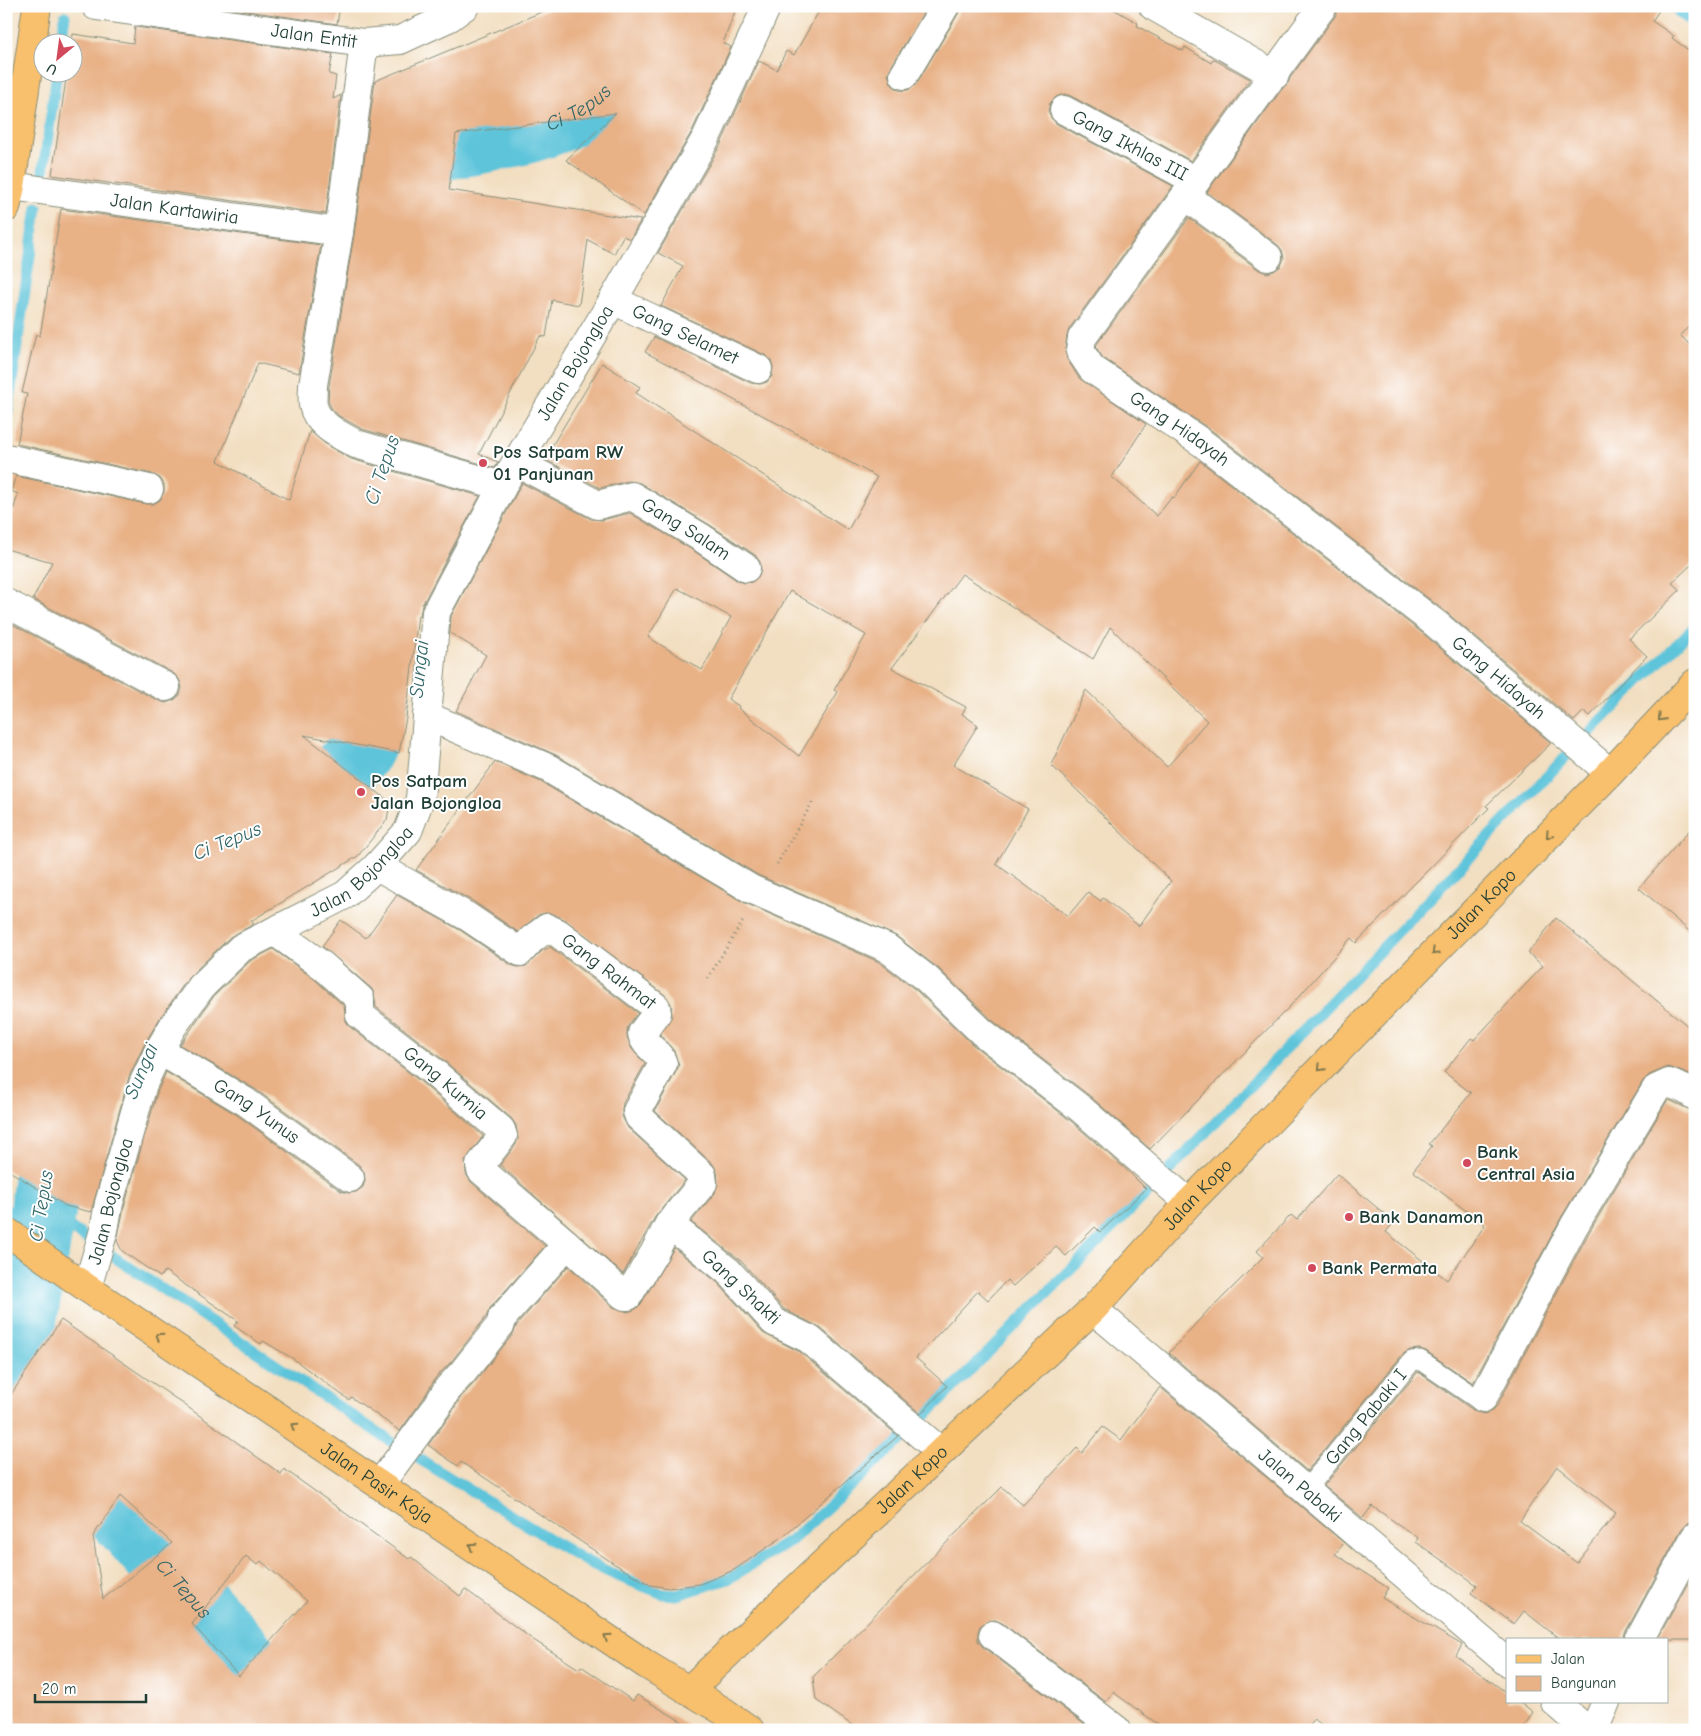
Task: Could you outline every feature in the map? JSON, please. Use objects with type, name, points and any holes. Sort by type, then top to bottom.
[{"type":"main road","points":[[9,197],[37,6]]},
{"type":"main road","name":"Jalan Kopo","points":[[688,1691],[1093,1309],[1189,1202],[1610,773],[1695,683]]},
{"type":"main road","name":"Jalan Pasir Koja","points":[[6,1231],[87,1288],[688,1691],[723,1711],[750,1730]]},
{"type":"street","name":"Jalan Entit","points":[[96,6],[364,43],[400,40],[450,17],[465,6]]},
{"type":"street","name":"Jalan Bojongloa","points":[[87,1288],[141,1090],[166,1053],[173,1026],[202,986],[241,948],[345,895],[386,871],[408,831],[420,799],[436,612],[508,477],[706,138],[767,6]]},
{"type":"street","points":[[904,75],[945,6]]},
{"type":"street","points":[[1153,6],[1275,75]]},
{"type":"street","name":"Gang Hidayah","points":[[1323,6],[1275,75],[1082,338],[1080,351],[1092,368],[1201,442],[1436,624],[1610,773]]},
{"type":"street","name":"Gang Salam","points":[[364,43],[339,232],[313,385],[313,406],[319,419],[335,432],[356,444],[404,458],[508,477],[598,504],[632,496],[702,538],[746,568]]},
{"type":"street","name":"Gang Ikhlas III","points":[[1064,110],[1191,188],[1268,257]]},
{"type":"street","name":"Jalan Kartawiria","points":[[9,197],[339,232]]},
{"type":"street","name":"Gang Selamet","points":[[613,300],[758,369]]},
{"type":"street","points":[[6,458],[149,489]]},
{"type":"street","points":[[6,603],[166,687]]},
{"type":"street","points":[[427,716],[548,768],[751,889],[887,948],[927,979],[982,1032],[1080,1109],[1189,1202]]},
{"type":"street","name":"Gang Rahmat","points":[[386,871],[468,917],[520,952],[532,939],[547,928],[558,933],[656,1007],[658,1013],[642,1033],[642,1038],[662,1057],[663,1064],[636,1111],[639,1117],[702,1175],[703,1183],[669,1224]]},
{"type":"street","name":"Gang Kurnia","points":[[274,931],[322,966],[360,999],[360,1015],[431,1070],[502,1130],[503,1136],[480,1166],[481,1170],[567,1244]]},
{"type":"street","name":"Gang Yunus","points":[[166,1053],[246,1102],[350,1178]]},
{"type":"street","points":[[1483,1398],[1574,1226],[1656,1089],[1669,1083],[1695,1096]]},
{"type":"street","points":[[380,1484],[436,1408],[448,1388],[501,1324],[502,1318],[567,1244],[622,1294],[628,1296],[669,1224]]},
{"type":"street","name":"Gang Shakti","points":[[669,1224],[729,1272],[774,1322],[808,1339],[941,1452]]},
{"type":"street","name":"Jalan Pabaki","points":[[1093,1309],[1506,1661]]},
{"type":"street","points":[[1640,1638],[1695,1537]]},
{"type":"street","points":[[993,1634],[1107,1728]]},
{"type":"street","points":[[1557,1704],[1587,1730]]},
{"type":"street","points":[[1594,1730],[1605,1704]]},
{"type":"lane","name":"Gang Pabaki I","points":[[1305,1491],[1412,1361],[1420,1360],[1479,1400],[1483,1398]]},
{"type":"building","points":[[212,6],[340,6],[337,24]]},
{"type":"building","points":[[556,6],[737,6],[723,43],[731,47],[692,131],[644,215],[566,160],[616,113],[456,134],[449,190],[641,220],[630,239],[623,236],[614,254],[588,240],[579,305],[552,300],[546,337],[540,336],[479,454],[498,462],[495,468],[362,429],[339,416],[332,409],[328,401],[329,386],[354,235],[375,81]]},
{"type":"building","points":[[822,6],[927,6],[888,74],[891,83],[896,89],[903,91],[911,89],[917,83],[961,6],[1108,6],[1138,23],[1137,26],[1183,51],[1185,47],[1211,63],[1213,59],[1250,79],[1191,161],[1071,96],[1064,94],[1056,97],[1050,103],[1048,111],[1051,118],[1057,124],[1173,186],[1069,329],[1067,336],[1065,349],[1067,359],[1079,378],[1146,424],[1112,477],[1157,516],[1172,497],[1174,498],[1200,461],[1426,636],[1551,743],[1486,806],[1489,808],[1356,943],[1351,938],[1294,1002],[1150,1149],[1091,1097],[992,1020],[938,968],[896,936],[758,875],[556,755],[456,711],[486,655],[450,633],[451,616],[522,483],[591,519],[602,520],[630,513],[694,551],[738,581],[744,583],[752,582],[759,576],[761,570],[760,562],[755,555],[710,525],[640,483],[628,481],[600,488],[544,459],[602,363],[640,387],[636,393],[848,530],[877,477],[645,352],[654,337],[751,383],[760,384],[767,382],[772,376],[773,367],[771,360],[765,355],[661,306],[683,266],[658,253],[720,146],[759,61],[777,70],[786,51],[794,55]],"holes":[[[962,574],[1093,659],[1110,627],[1207,721],[1167,767],[1086,690],[1051,765],[1171,881],[1139,926],[1103,898],[1101,901],[1088,892],[1068,916],[996,864],[1028,809],[953,765],[978,725],[962,714],[966,707],[892,668]],[[677,588],[731,617],[702,670],[648,637]],[[790,591],[866,635],[834,690],[838,692],[799,756],[728,699]]]},
{"type":"building","points":[[1338,6],[1662,6],[1652,21],[1674,36],[1672,38],[1695,55],[1695,321],[1680,335],[1695,350],[1695,561],[1672,583],[1680,590],[1629,639],[1647,656],[1590,716],[1584,711],[1574,721],[1446,612],[1211,430],[1103,358],[1096,347],[1189,218],[1259,270],[1267,273],[1281,266],[1284,258],[1282,250],[1278,245],[1207,192],[1336,15]]},
{"type":"building","points":[[135,27],[333,54],[329,74],[336,76],[333,99],[341,95],[326,214],[52,175],[66,82],[82,82],[82,35],[133,43]]},
{"type":"building","points":[[61,209],[321,245],[299,373],[258,363],[218,461],[289,500],[310,431],[328,446],[351,459],[480,496],[422,605],[420,616],[418,615],[406,718],[399,753],[304,735],[390,802],[387,820],[358,856],[251,921],[254,924],[230,937],[189,977],[145,1043],[129,1077],[91,1212],[66,1206],[6,1169],[6,621],[159,701],[166,703],[174,700],[180,695],[182,687],[179,679],[173,673],[33,599],[52,562],[6,549],[6,535],[18,494],[11,491],[16,476],[146,504],[153,504],[160,500],[164,492],[164,484],[160,478],[152,474],[17,444],[27,394],[22,393],[36,334],[40,336]]},
{"type":"building","points":[[495,762],[541,782],[743,902],[879,962],[917,991],[972,1044],[1071,1121],[1146,1189],[1100,1232],[1095,1227],[1066,1256],[1056,1247],[1013,1286],[1007,1280],[988,1300],[978,1291],[916,1358],[947,1386],[921,1414],[819,1327],[784,1309],[741,1261],[691,1222],[715,1193],[718,1181],[717,1172],[713,1164],[655,1111],[679,1066],[674,1051],[660,1035],[672,1016],[671,1004],[665,995],[564,919],[545,913],[538,915],[518,932],[476,903],[416,870]]},
{"type":"building","points":[[1695,824],[1695,936],[1639,888]]},
{"type":"building","points":[[397,895],[460,930],[511,965],[518,967],[526,966],[542,951],[550,947],[638,1013],[629,1024],[627,1037],[632,1049],[645,1064],[623,1103],[622,1116],[628,1128],[685,1180],[655,1217],[623,1274],[500,1165],[515,1146],[518,1139],[516,1125],[511,1118],[441,1058],[376,1007],[374,993],[371,988],[322,946],[341,920],[366,938]]},
{"type":"building","points":[[1556,918],[1695,1032],[1695,1077],[1668,1067],[1649,1075],[1643,1081],[1561,1218],[1473,1383],[1426,1351],[1419,1349],[1410,1350],[1403,1354],[1307,1471],[1169,1353],[1211,1307],[1263,1257],[1257,1251],[1291,1215],[1297,1220],[1337,1174],[1394,1222],[1386,1232],[1447,1280],[1485,1225],[1413,1171],[1432,1146],[1429,1144],[1471,1093],[1444,1072],[1471,1038],[1474,1040],[1543,966],[1528,953]]},
{"type":"building","points":[[273,949],[313,978],[344,1006],[346,1021],[350,1027],[421,1082],[483,1136],[465,1161],[466,1174],[471,1182],[545,1246],[490,1308],[486,1317],[451,1362],[436,1377],[400,1431],[351,1397],[349,1400],[292,1358],[263,1341],[261,1344],[234,1326],[238,1321],[165,1271],[160,1277],[122,1251],[117,1241],[124,1207],[158,1090],[166,1072],[237,1115],[341,1191],[348,1193],[356,1192],[363,1187],[365,1180],[364,1172],[359,1165],[255,1089],[180,1045],[214,996],[250,961]]},
{"type":"building","points":[[1669,1100],[1695,1112],[1695,1521],[1687,1523],[1681,1530],[1624,1638],[1558,1638],[1524,1611],[1514,1624],[1471,1593],[1477,1585],[1416,1542],[1418,1538],[1372,1506],[1363,1518],[1324,1486],[1418,1372],[1476,1412],[1484,1414],[1492,1411],[1497,1406],[1588,1234],[1667,1101]],"holes":[[[1557,1466],[1616,1513],[1577,1563],[1520,1521]]]},
{"type":"building","points":[[674,1248],[718,1283],[763,1333],[800,1352],[898,1436],[781,1538],[734,1570],[700,1584],[669,1588],[650,1585],[613,1563],[461,1462],[458,1466],[428,1445],[461,1397],[513,1334],[517,1325],[568,1266],[613,1307],[628,1312],[636,1309],[641,1304]]},
{"type":"building","points":[[61,1320],[281,1474],[284,1469],[409,1559],[411,1557],[460,1596],[465,1589],[532,1639],[579,1669],[581,1666],[633,1701],[637,1695],[696,1730],[6,1730],[6,1402]],"holes":[[[120,1496],[172,1543],[103,1599],[93,1536]],[[246,1556],[257,1565],[261,1561],[307,1601],[239,1676],[192,1624]]]},
{"type":"building","points":[[1160,1387],[1344,1543],[1335,1554],[1388,1588],[1382,1598],[1462,1645],[1456,1656],[1506,1692],[1506,1704],[1523,1704],[1533,1712],[1522,1730],[1329,1730],[1314,1719],[1307,1730],[1166,1730],[1113,1692],[1106,1702],[1002,1623],[995,1620],[987,1621],[980,1626],[978,1641],[983,1647],[1089,1728],[1088,1730],[859,1730],[816,1700],[813,1677],[1002,1487],[1023,1505],[1077,1448],[1082,1453],[1103,1427],[1121,1440]]},
{"type":"building","points":[[1695,1570],[1695,1640],[1658,1638]]},
{"type":"waterway","points":[[1671,6],[1695,24]]},
{"type":"waterway","points":[[63,32],[65,16]]},
{"type":"waterway","name":"Ci Tepus","points":[[399,202],[402,180],[412,162],[422,151],[514,134],[559,120],[580,109],[603,93],[623,62]]},
{"type":"waterway","points":[[42,179],[56,82]]},
{"type":"waterway","points":[[6,423],[37,207]]},
{"type":"waterway","points":[[1580,742],[1695,626]]},
{"type":"waterway","name":"Ci Tepus","points":[[274,821],[292,814],[348,766],[362,747],[371,723],[376,697],[374,656]]},
{"type":"waterway","points":[[1163,1177],[1575,747]]},
{"type":"waterway","name":"Ci Tepus","points":[[50,1101],[49,1154],[43,1212],[24,1319],[25,1356],[51,1416],[84,1474],[308,1730]]},
{"type":"waterway","points":[[915,1426],[1159,1181]]},
{"type":"waterway","name":"Sungai","points":[[43,1208],[90,1241]]},
{"type":"waterway","points":[[6,1210],[39,1233]]},
{"type":"waterway","points":[[111,1255],[401,1448]]},
{"type":"waterway","points":[[408,1452],[582,1559],[617,1576],[663,1594],[677,1595],[728,1579],[792,1540],[909,1432]]},
{"type":"place","name":"Pos Satpam RW 01 Panjunan","points":[[483,463]]},
{"type":"place","name":"Pos Satpam Jalan Bojongloa","points":[[361,792]]},
{"type":"place","name":"Bank Central Asia","points":[[1467,1163]]},
{"type":"place","name":"Bank Danamon","points":[[1349,1217]]},
{"type":"place","name":"Bank Permata","points":[[1312,1268]]}]
